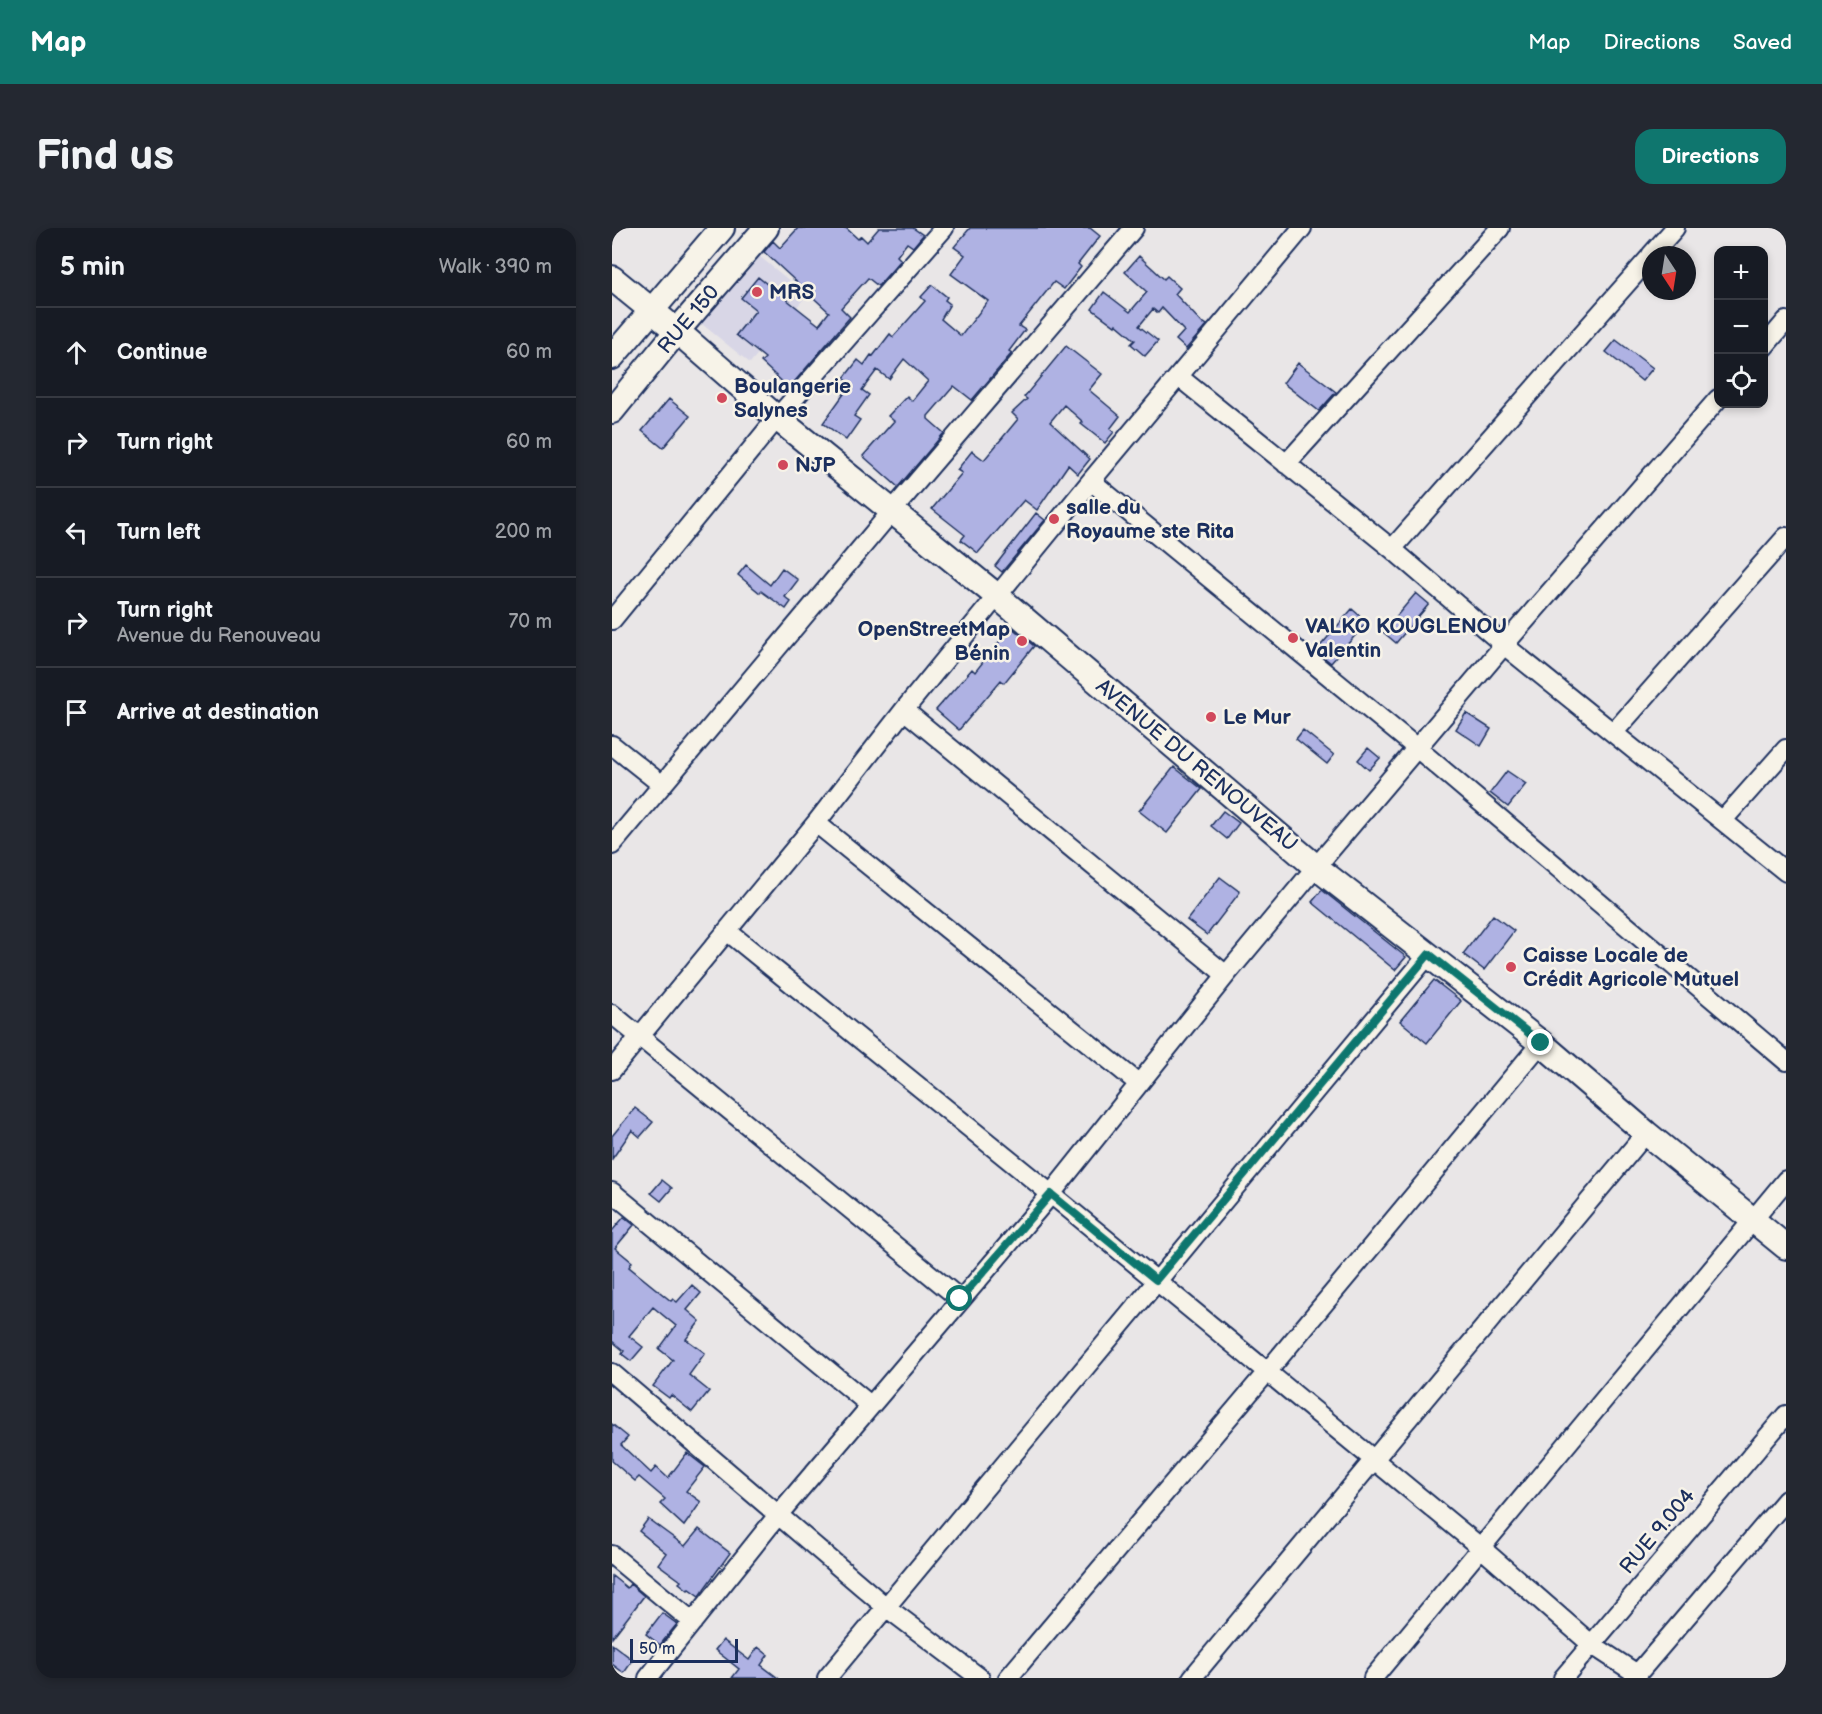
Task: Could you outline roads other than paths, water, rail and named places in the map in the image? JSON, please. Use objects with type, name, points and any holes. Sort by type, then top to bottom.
[{"type":"main road","name":"RUE 150","points":[[612,357],[722,228]]},
{"type":"main road","name":"RUE 150","points":[[612,411],[766,228]]},
{"type":"main road","name":"AVENUE DU RENOUVEAU","points":[[612,278],[777,418],[997,596],[1316,867],[1541,1043],[1646,1133],[1786,1247]]},
{"type":"street","points":[[612,620],[777,418],[944,228]]},
{"type":"street","points":[[612,845],[892,511],[1134,228]]},
{"type":"street","points":[[612,1070],[816,823],[904,710],[1091,481],[1302,228]]},
{"type":"street","points":[[1286,464],[1500,228]]},
{"type":"street","points":[[1659,246],[1675,228]]},
{"type":"street","points":[[1392,549],[1642,265]]},
{"type":"street","points":[[1768,342],[1786,321]]},
{"type":"street","points":[[1179,377],[1392,549],[1504,645],[1786,872]]},
{"type":"street","points":[[648,1678],[778,1515],[1051,1194],[1138,1083],[1316,867],[1504,645],[1714,405]]},
{"type":"street","points":[[1091,481],[1418,749],[1786,1061]]},
{"type":"street","points":[[1614,732],[1786,537]]},
{"type":"street","points":[[904,710],[1226,975]]},
{"type":"street","points":[[612,745],[662,784]]},
{"type":"street","points":[[1722,820],[1786,749]]},
{"type":"street","points":[[816,823],[1138,1083]]},
{"type":"street","points":[[727,931],[1480,1547],[1591,1644],[1635,1676],[1786,1500]]},
{"type":"street","points":[[827,1678],[1429,954]]},
{"type":"street","points":[[612,1014],[960,1299]]},
{"type":"street","points":[[1008,1678],[1541,1043]]},
{"type":"street","points":[[1192,1678],[1646,1133]]},
{"type":"street","points":[[1373,1678],[1751,1219],[1786,1180]]},
{"type":"street","points":[[612,1192],[870,1405]]},
{"type":"street","points":[[612,1372],[886,1607],[980,1678]]},
{"type":"street","name":"RUE 9.004","points":[[1563,1678],[1786,1415]]},
{"type":"street","points":[[612,1555],[693,1622]]},
{"type":"place","name":"MRS","points":[[757,292]]},
{"type":"place","name":"Boulangerie Salynes","points":[[722,398]]},
{"type":"place","name":"NJP","points":[[783,465]]},
{"type":"place","name":"salle du Royaume ste Rita","points":[[1054,519]]},
{"type":"place","name":"VALKO KOUGLENOU Valentin","points":[[1293,638]]},
{"type":"place","name":"OpenStreetMap Bénin","points":[[1022,641]]},
{"type":"place","name":"Le Mur","points":[[1211,717]]},
{"type":"place","name":"Caisse Locale de Crédit Agricole Mutuel","points":[[1511,967]]}]
